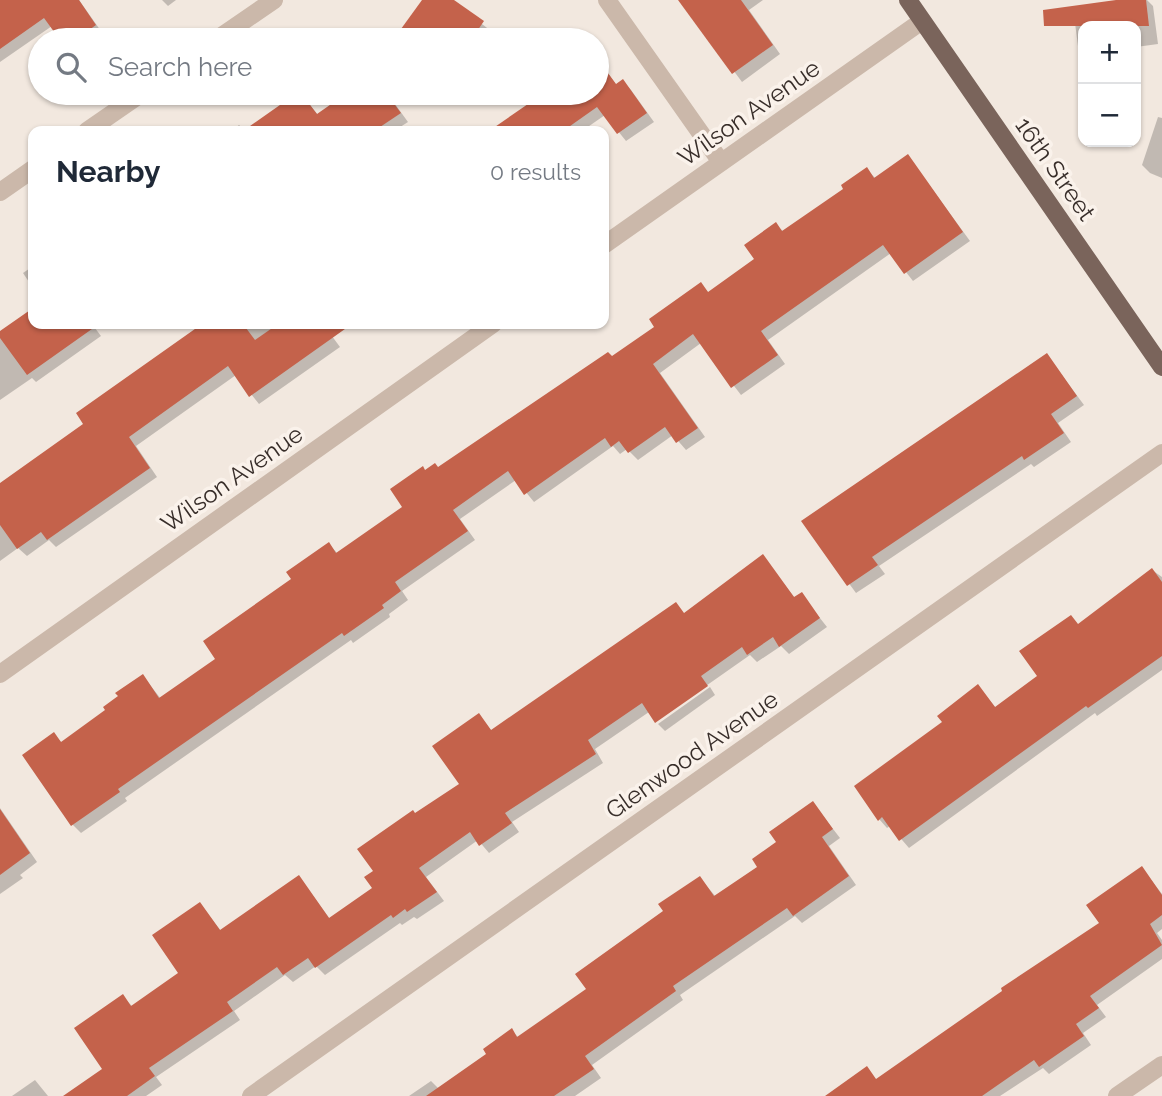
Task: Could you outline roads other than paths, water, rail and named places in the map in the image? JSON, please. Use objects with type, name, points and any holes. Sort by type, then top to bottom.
[{"type":"main road","name":"16th Street","points":[[908,0],[1162,366]]},
{"type":"street","points":[[233,28],[274,0]]},
{"type":"street","points":[[607,0],[721,162]]},
{"type":"street","name":"Wilson Avenue","points":[[609,241],[922,21]]},
{"type":"street","points":[[94,126],[125,105]]},
{"type":"street","points":[[0,192],[28,172]]},
{"type":"street","name":"Wilson Avenue","points":[[0,674],[486,329]]},
{"type":"street","name":"Glenwood Avenue","points":[[251,1096],[1162,453]]},
{"type":"street","points":[[1117,1096],[1162,1065]]}]
